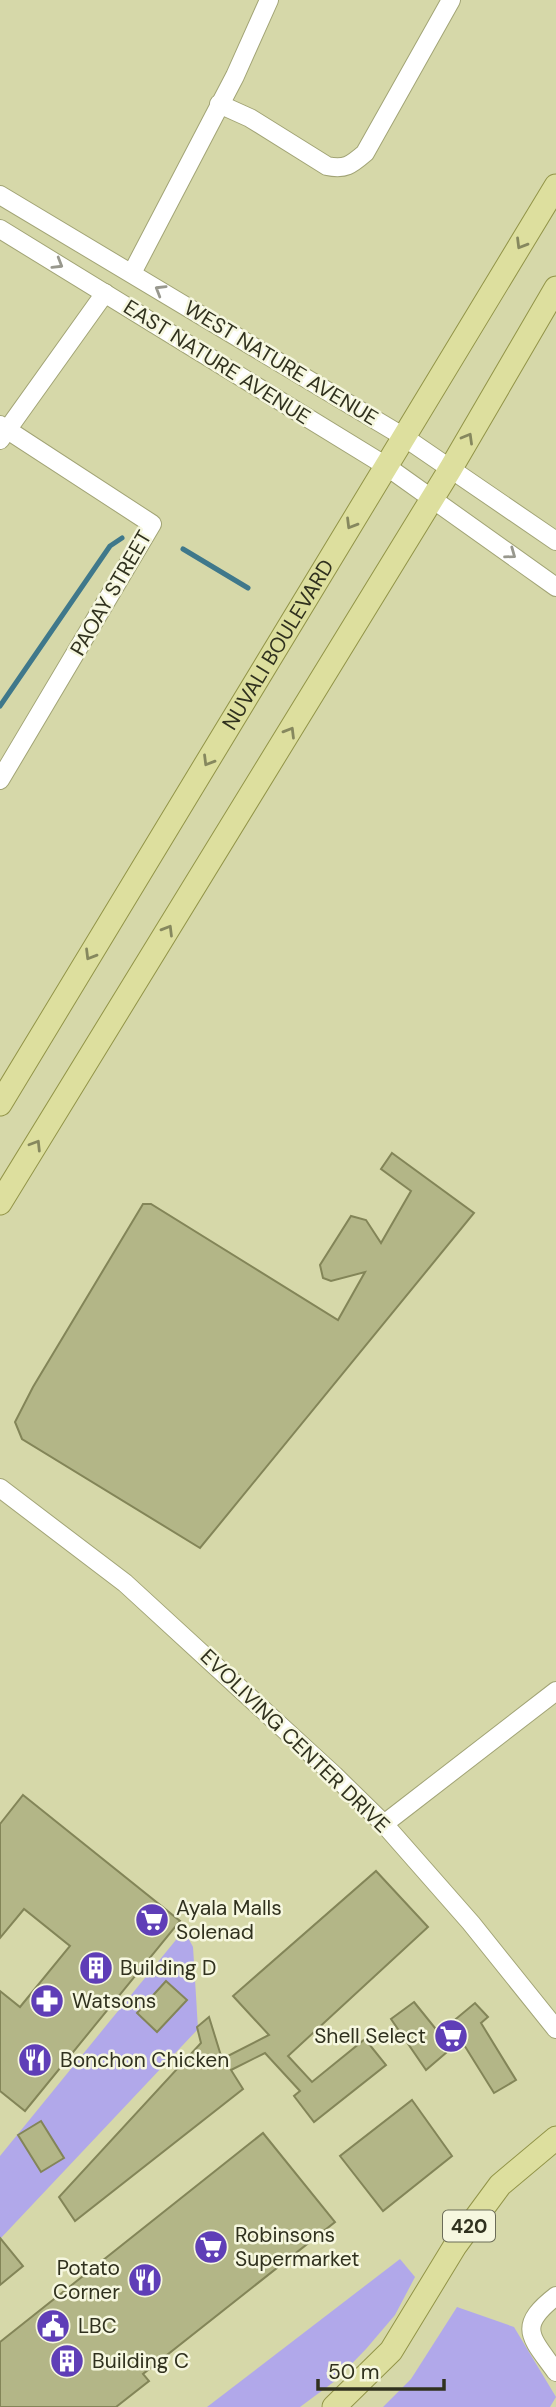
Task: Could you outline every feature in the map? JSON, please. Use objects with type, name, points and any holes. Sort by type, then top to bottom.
[{"type":"main road","name":"NUVALI BOULEVARD","points":[[0,1104],[556,186]]},
{"type":"main road","points":[[0,1202],[451,468],[556,288]]},
{"type":"main road","name":"420","points":[[334,2407],[350,2399],[391,2351],[455,2246],[500,2185],[556,2138]]},
{"type":"street","points":[[132,273],[269,0]]},
{"type":"street","points":[[219,104],[250,118],[327,166],[341,169],[351,166],[365,153],[451,0]]},
{"type":"street","name":"WEST NATURE AVENUE","points":[[0,195],[404,437],[556,541]]},
{"type":"street","name":"EAST NATURE AVENUE","points":[[0,229],[433,496]]},
{"type":"street","points":[[2,432],[105,293]]},
{"type":"street","name":"PAOAY STREET","points":[[0,780],[152,524],[2,432]]},
{"type":"street","points":[[433,496],[556,587]]},
{"type":"street","name":"EVOLIVING CENTER DRIVE","points":[[0,1488],[125,1583],[225,1673],[384,1824],[471,1923],[556,2029]]},
{"type":"street","points":[[384,1824],[556,1691]]},
{"type":"street","points":[[556,2296],[537,2311],[531,2323],[531,2336],[556,2372]]},
{"type":"shaded area","points":[[184,1930],[193,1947],[198,2029],[0,2239],[0,2156]]},
{"type":"shaded area","points":[[400,2259],[415,2277],[395,2315],[335,2381],[300,2407],[207,2407]]},
{"type":"shaded area","points":[[457,2307],[514,2327],[556,2397],[550,2407],[383,2407],[411,2379]]},
{"type":"building","points":[[392,1153],[474,1213],[200,1548],[22,1439],[15,1422],[33,1387],[143,1204],[151,1204],[338,1320],[365,1272],[331,1281],[323,1278],[320,1265],[351,1216],[366,1220],[381,1243],[411,1191],[381,1169]]},
{"type":"building","name":"Building D","points":[[23,1795],[180,1921],[25,2111],[0,2091],[0,1991],[20,2007],[70,1946],[24,1909],[0,1938],[0,1824]]},
{"type":"building","points":[[376,1871],[428,1927],[288,2056],[312,2082],[365,2039],[386,2065],[314,2122],[294,2096],[300,2091],[265,2053],[231,2070],[243,2089],[75,2221],[59,2197],[201,2043],[197,2027],[209,2017],[222,2059],[269,2035],[233,1996]]},
{"type":"building","points":[[166,1981],[187,2000],[157,2032],[137,2013]]},
{"type":"building","points":[[414,2002],[439,2033],[475,2003],[488,2017],[481,2023],[516,2080],[494,2093],[461,2040],[426,2070],[391,2019]]},
{"type":"building","points":[[412,2100],[452,2156],[383,2211],[340,2156]]},
{"type":"building","points":[[41,2121],[64,2158],[41,2172],[18,2135]]},
{"type":"building","name":"Robinsons Supermarket","points":[[263,2133],[335,2222],[143,2374],[149,2381],[116,2407],[0,2407],[0,2342]]},
{"type":"building","points":[[0,2238],[23,2266],[0,2285]]},
{"type":"waterway","points":[[0,706],[110,546],[122,538]]},
{"type":"waterway","points":[[183,549],[248,588]]},
{"type":"place","name":"Ayala Malls Solenad","points":[[152,1920]]},
{"type":"place","name":"Building D","points":[[96,1968]]},
{"type":"place","name":"Watsons","points":[[47,2001]]},
{"type":"place","name":"Shell Select","points":[[451,2036]]},
{"type":"place","name":"Bonchon Chicken","points":[[35,2060]]},
{"type":"place","name":"Robinsons Supermarket","points":[[211,2247]]},
{"type":"place","name":"Potato Corner","points":[[145,2280]]},
{"type":"place","name":"LBC","points":[[53,2326]]},
{"type":"place","name":"Building C","points":[[67,2361]]}]
